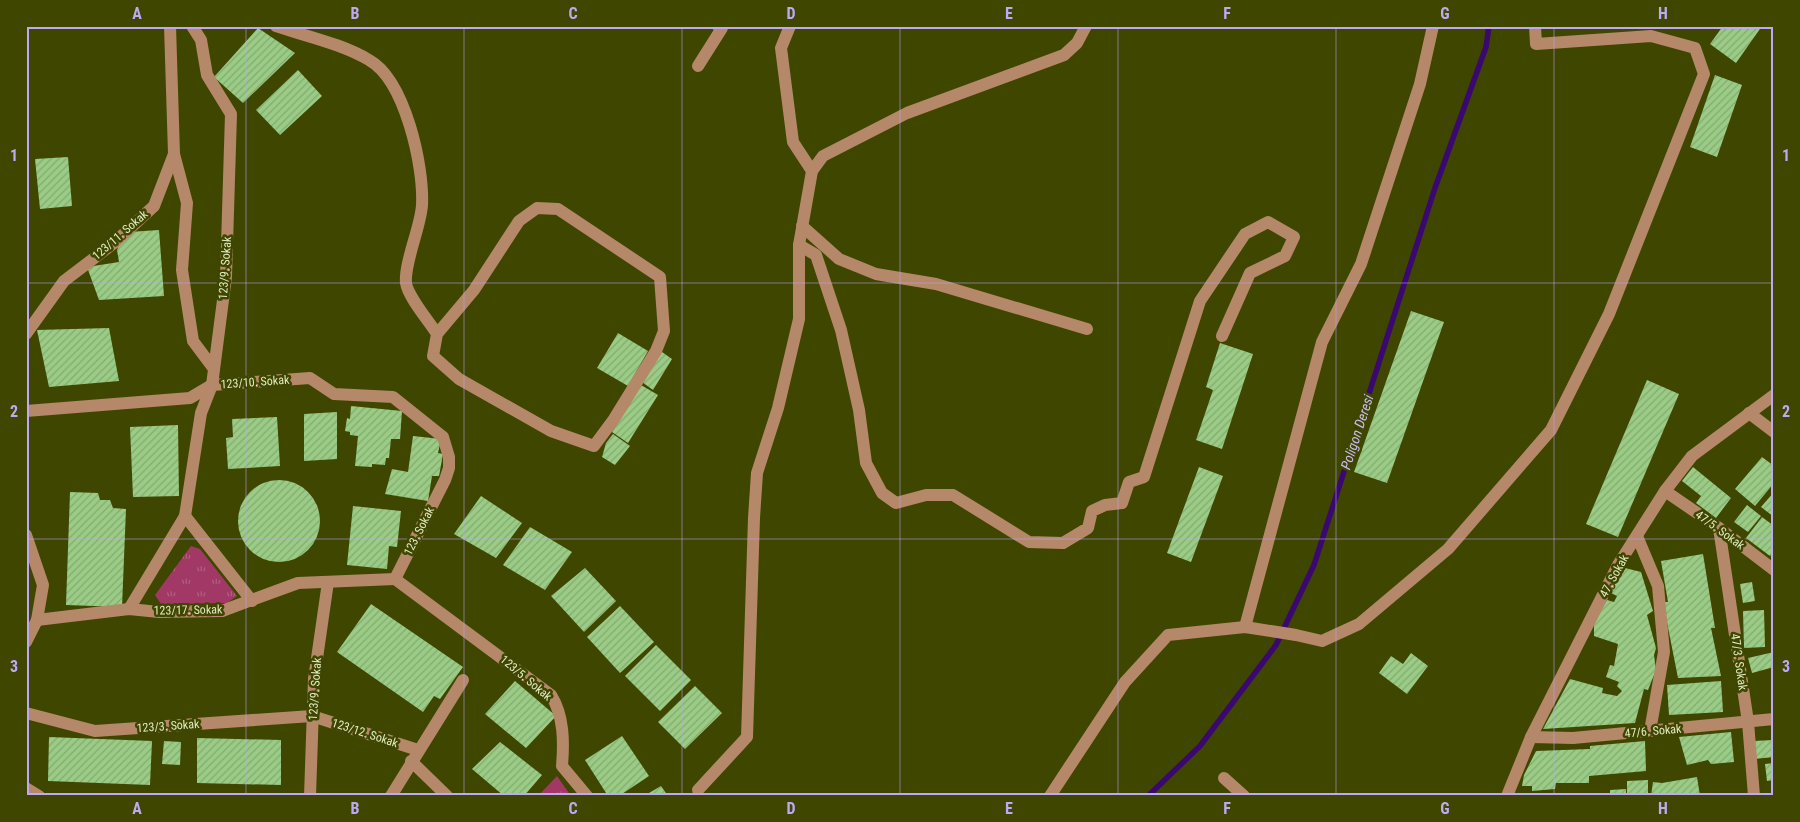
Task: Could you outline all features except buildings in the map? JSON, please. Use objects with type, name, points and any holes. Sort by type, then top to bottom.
[{"type":"street","name":"123/11. Sokak","points":[[26,334],[64,281],[114,244],[154,206],[174,154],[170,26]]},
{"type":"street","name":"123/9. Sokak","points":[[128,609],[185,516],[201,412],[212,386],[226,277],[231,114],[207,75],[201,40],[192,26]]},
{"type":"street","points":[[276,26],[371,60],[386,76],[401,103],[413,133],[420,167],[422,206],[406,283],[415,302],[438,334],[433,356],[459,379],[551,431],[594,446],[614,419],[656,350],[664,331],[660,278],[558,209],[537,208],[519,221],[474,290],[438,334]]},
{"type":"street","points":[[698,66],[722,28],[718,26]]},
{"type":"street","points":[[790,26],[781,48],[794,142],[812,171]]},
{"type":"street","points":[[698,790],[747,737],[758,473],[778,408],[799,319],[799,244],[812,171],[823,156],[907,113],[1064,55],[1077,43],[1086,26]]},
{"type":"street","points":[[1245,627],[1322,342],[1361,264],[1420,84],[1433,26]]},
{"type":"street","points":[[1050,796],[1125,682],[1168,635],[1245,627],[1322,641],[1359,624],[1448,548],[1551,430],[1609,314],[1704,74],[1695,48],[1651,36],[1536,44],[1535,26]]},
{"type":"street","points":[[174,154],[187,203],[182,270],[193,341],[214,369]]},
{"type":"street","points":[[799,244],[816,255],[841,330],[858,410],[866,463],[882,493],[896,503],[926,495],[953,494],[1029,542],[1064,543],[1088,528],[1092,511],[1105,505],[1122,503],[1129,482],[1144,477],[1200,301],[1245,234],[1268,222],[1294,237],[1285,256],[1250,273],[1222,336]]},
{"type":"street","points":[[802,226],[838,259],[876,274],[936,284],[1088,329]]},
{"type":"street","name":"123/10. Sokak","points":[[26,411],[190,398],[212,386],[310,378],[334,394],[393,397]]},
{"type":"street","name":"47. Sokak","points":[[1507,796],[1531,737],[1618,565],[1665,491],[1692,456],[1774,395]]},
{"type":"street","name":"123. Sokak","points":[[393,397],[444,437],[449,462],[445,480],[394,579]]},
{"type":"street","points":[[1749,414],[1774,432]]},
{"type":"street","name":"47/5. Sokak","points":[[1665,491],[1719,528],[1774,570]]},
{"type":"street","points":[[185,516],[252,601]]},
{"type":"street","name":"47/3. Sokak","points":[[1719,528],[1748,722],[1754,796]]},
{"type":"street","points":[[26,534],[43,585],[37,620],[26,642]]},
{"type":"street","points":[[1637,536],[1658,586],[1664,652],[1650,731]]},
{"type":"street","name":"123/17. Sokak","points":[[37,620],[128,609],[159,612],[222,611],[298,583],[394,579]]},
{"type":"street","name":"123/5. Sokak","points":[[394,579],[486,645],[550,695],[558,707],[563,733],[562,766],[587,796]]},
{"type":"street","name":"123/9. Sokak","points":[[310,796],[314,679],[328,582]]},
{"type":"street","points":[[391,796],[463,680]]},
{"type":"street","name":"123/3. Sokak","points":[[26,714],[95,731],[312,716]]},
{"type":"street","name":"123/12. Sokak","points":[[312,716],[415,756]]},
{"type":"street","name":"47/6. Sokak","points":[[1531,737],[1574,738],[1774,719]]},
{"type":"street","points":[[415,756],[447,796]]},
{"type":"street","points":[[1224,778],[1244,796]]},
{"type":"street","points":[[26,788],[39,796]]},
{"type":"green space","points":[[191,546],[200,549],[237,596],[227,603],[161,604],[155,595]]},
{"type":"green space","points":[[557,776],[571,796],[538,796]]},
{"type":"waterway","name":"Poligon Deresi","points":[[1148,796],[1200,746],[1276,645],[1314,565],[1435,188],[1486,47],[1489,26]]}]
